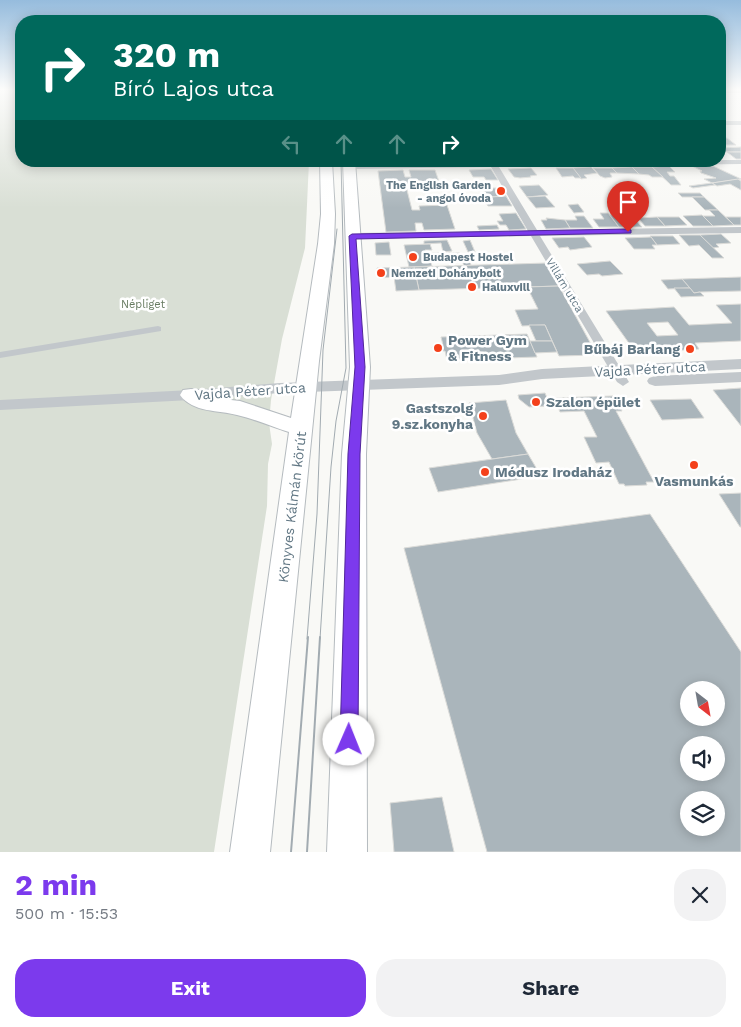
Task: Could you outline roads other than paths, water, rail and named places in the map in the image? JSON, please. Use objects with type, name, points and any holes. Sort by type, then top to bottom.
[{"type":"main road","name":"Könyves Kálmán körút","points":[[250,852],[326,234],[328,214],[326,167]]},
{"type":"main road","points":[[347,852],[354,454],[359,386],[359,341],[349,167]]},
{"type":"main road","points":[[191,395],[208,404],[240,408],[302,429]]},
{"type":"street","points":[[726,160],[741,162]]},
{"type":"street","points":[[726,162],[741,170]]},
{"type":"street","name":"Villám utca","points":[[494,167],[620,376]]},
{"type":"street","points":[[352,236],[741,230]]},
{"type":"street","points":[[0,355],[158,329]]},
{"type":"street","name":"Vajda Péter utca","points":[[0,405],[306,387],[500,380],[546,385],[741,364]]},
{"type":"street","name":"Vajda Péter utca","points":[[620,376],[741,376]]},
{"type":"tram line","points":[[320,639],[331,467],[336,421],[346,368],[341,167]]},
{"type":"tram line","points":[[307,639],[317,514],[323,350],[337,229]]},
{"type":"tram line","points":[[291,852],[308,637]]},
{"type":"tram line","points":[[307,852],[320,637]]},
{"type":"place","name":"The English Garden - angol óvoda","points":[[501,191]]},
{"type":"place","name":"Budapest Hostel","points":[[413,257]]},
{"type":"place","name":"Nemzeti Dohánybolt","points":[[381,273]]},
{"type":"place","name":"Haluxvill","points":[[472,287]]},
{"type":"place","name":"Power Gym & Fitness","points":[[438,348]]},
{"type":"place","name":"Bűbáj Barlang","points":[[690,349]]},
{"type":"place","name":"Szalon épület","points":[[536,402]]},
{"type":"place","name":"Gastszolg 9.sz.konyha","points":[[483,416]]},
{"type":"place","name":"Vasmunkás","points":[[694,465]]},
{"type":"place","name":"Módusz Irodaház","points":[[485,472]]},
{"type":"park label","name":"Népliget","points":[[143,304]]}]
